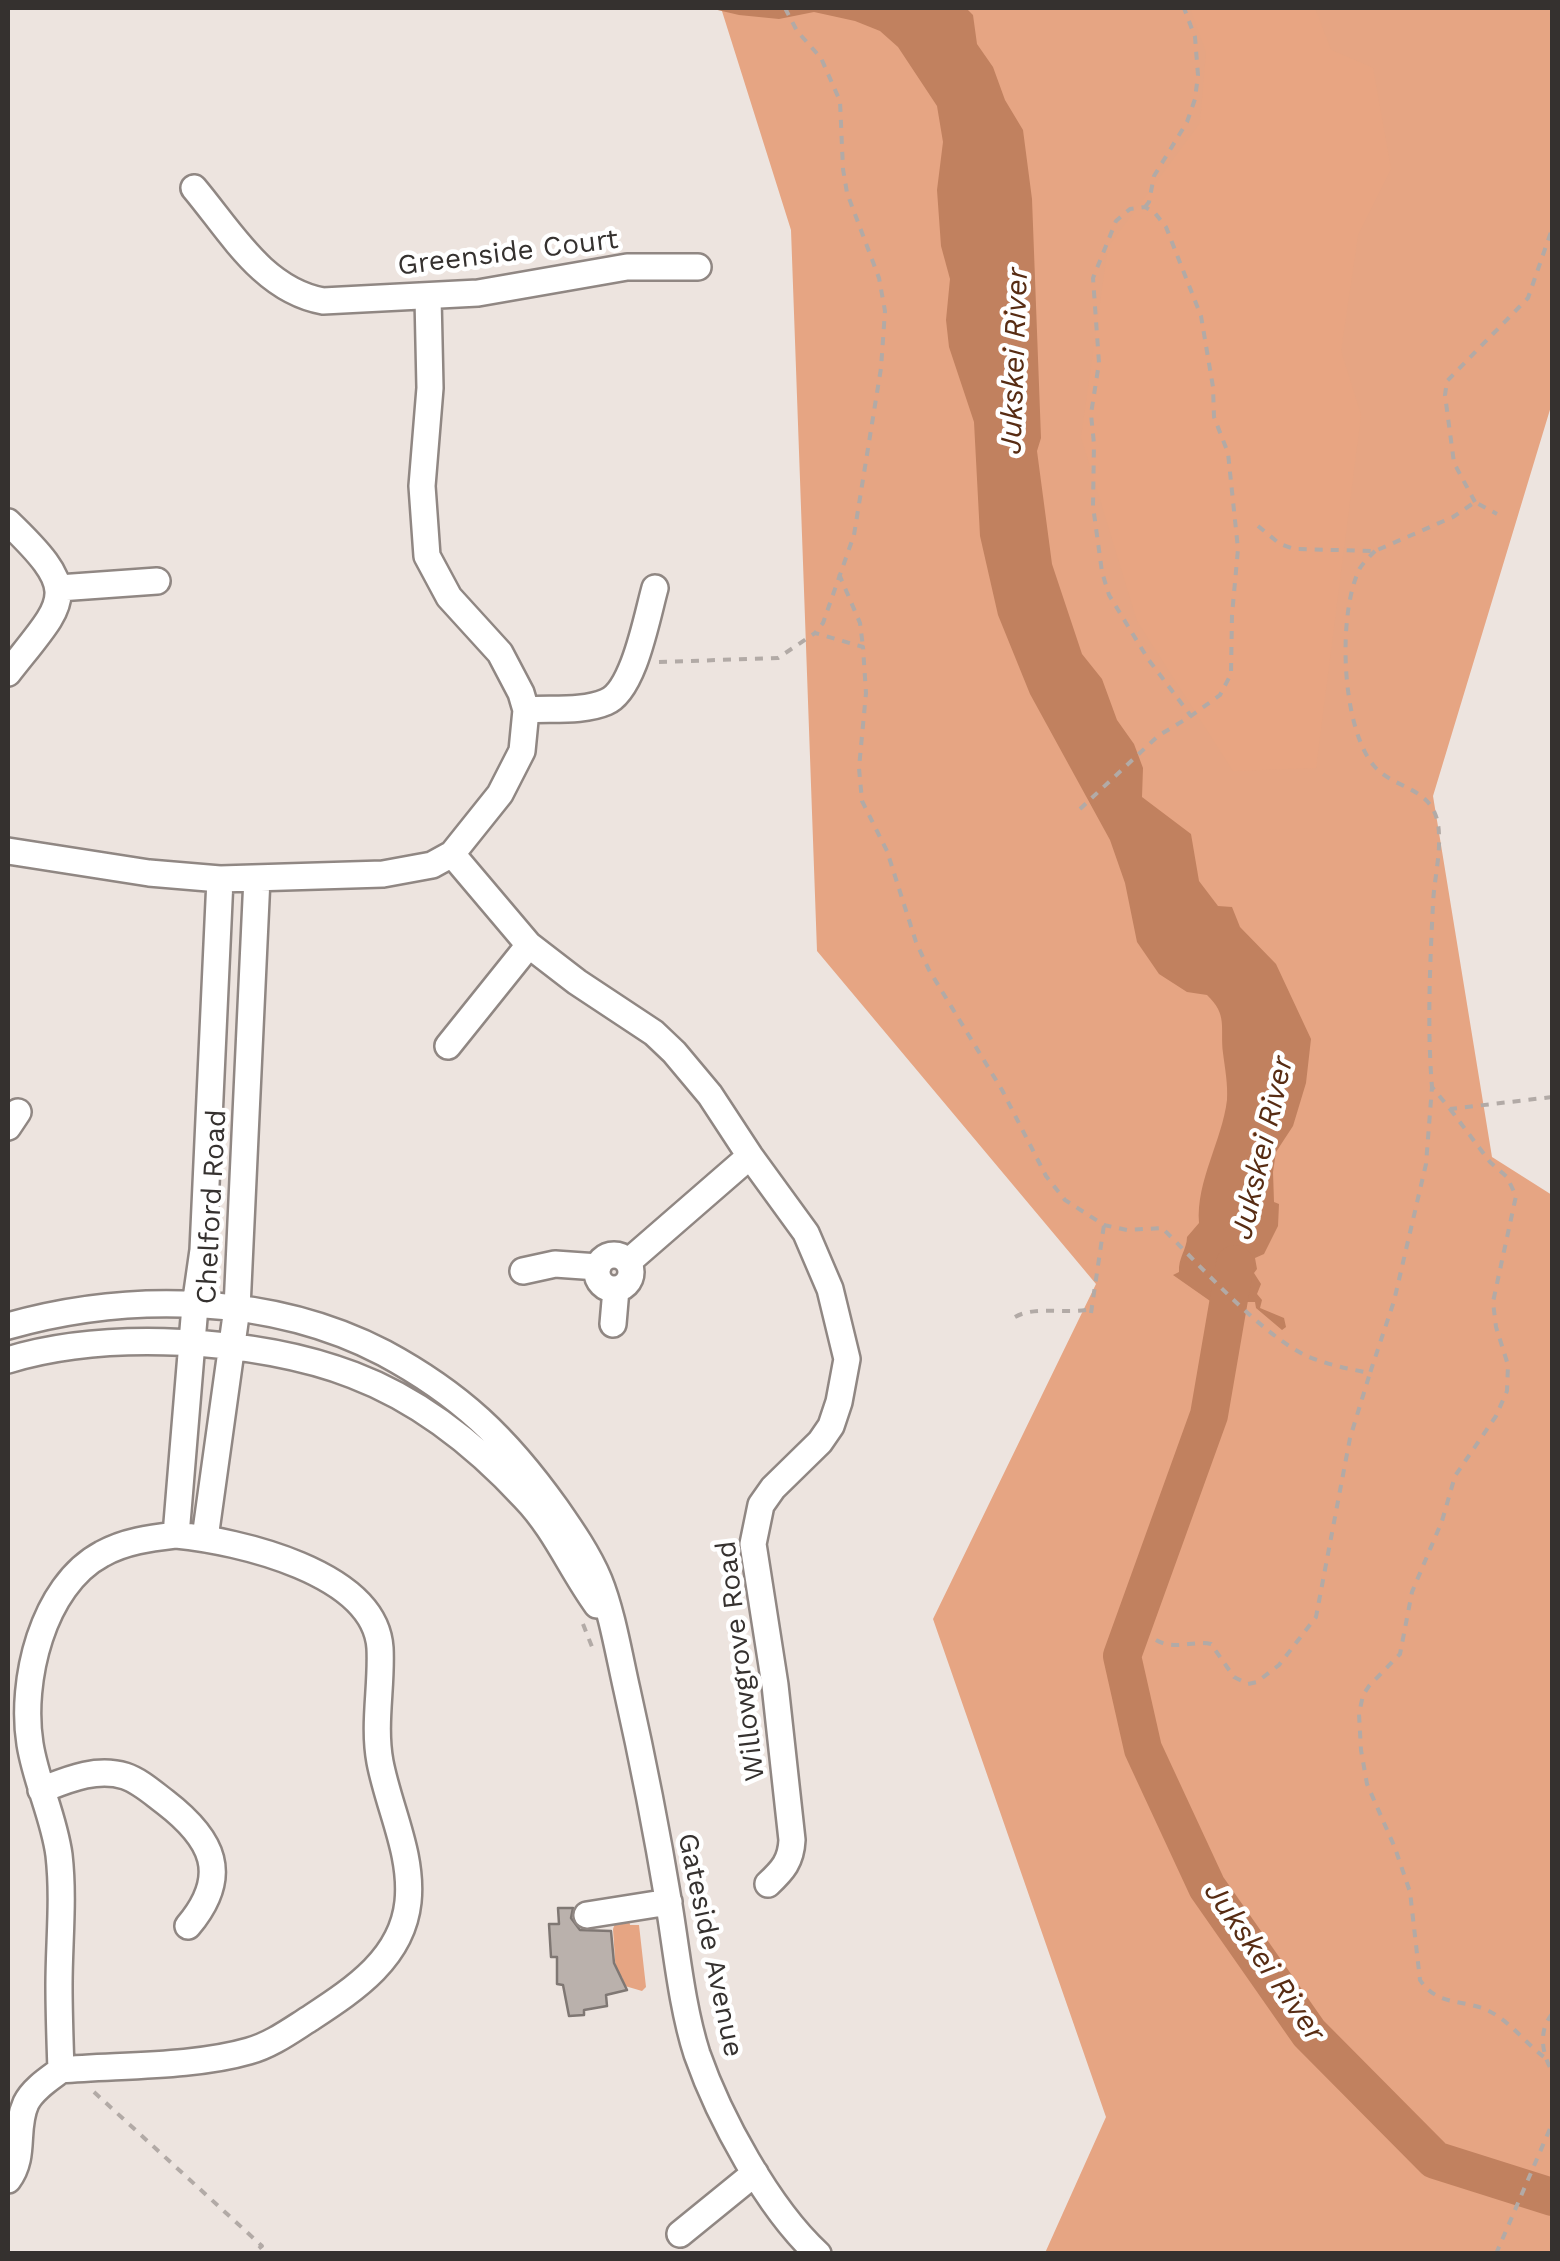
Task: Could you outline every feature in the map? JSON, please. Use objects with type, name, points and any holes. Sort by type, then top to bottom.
[{"type":"street","name":"Greenside Court","points":[[194,188],[267,275],[300,297],[345,301],[428,296],[503,290],[602,270],[698,267]]},
{"type":"street","points":[[8,851],[149,873],[220,879],[383,874],[432,865],[452,854],[500,794],[515,768],[526,731],[526,710],[506,662],[450,597],[427,556],[422,486],[430,358],[428,296]]},
{"type":"street","points":[[8,522],[46,560],[60,588],[59,604],[52,618],[8,672]]},
{"type":"street","points":[[60,588],[157,581]]},
{"type":"street","points":[[526,710],[608,702],[624,685],[655,588]]},
{"type":"street","name":"Willowgrove Road","points":[[452,854],[529,944],[577,982],[654,1033],[674,1052],[710,1094],[806,1232],[830,1288],[847,1359],[831,1426],[774,1488],[761,1505],[756,1523],[754,1564],[775,1685],[792,1840],[791,1856],[784,1870],[768,1884]]},
{"type":"street","name":"Chelford Road","points":[[205,1538],[233,1348],[257,878]]},
{"type":"street","name":"Chelford Road","points":[[176,1535],[194,1306],[203,1250],[220,879]]},
{"type":"street","points":[[448,1046],[529,944]]},
{"type":"street","points":[[628,1262],[750,1156]]},
{"type":"street","points":[[523,1271],[555,1264],[598,1267],[612,1255],[628,1262]]},
{"type":"street","points":[[598,1267],[599,1280],[616,1288],[629,1279],[628,1262]]},
{"type":"street","points":[[614,1324],[616,1288]]},
{"type":"street","name":"Gateside Avenue","points":[[8,1326],[96,1309],[154,1305],[236,1308],[296,1318],[354,1338],[466,1405],[513,1452],[581,1544],[598,1578],[635,1727],[697,2053],[756,2173],[794,2229],[818,2254]]},
{"type":"street","name":"Gateside Avenue","points":[[8,1360],[106,1342],[191,1344],[320,1364],[354,1375],[428,1414],[465,1440],[529,1502],[609,1621]]},
{"type":"street","points":[[188,1400],[222,1404]]},
{"type":"street","points":[[8,2180],[18,2162],[26,2103],[38,2088],[65,2069],[223,2057],[252,2050],[278,2039],[368,1977],[396,1942],[406,1916],[408,1873],[376,1731],[380,1648],[368,1611],[353,1595],[309,1570],[205,1538],[176,1535],[125,1544],[100,1554],[82,1568],[53,1608],[33,1668],[17,1700],[54,1824],[61,1884],[65,2069]]},
{"type":"street","points":[[41,1790],[80,1776],[125,1776],[179,1813],[208,1846],[212,1863],[210,1896],[188,1926]]},
{"type":"street","points":[[586,1915],[668,1902]]},
{"type":"street","points":[[680,2234],[756,2173]]},
{"type":"path","points":[[635,656],[671,663],[778,658],[822,624],[854,535],[881,368],[884,296],[847,193],[843,120],[837,90],[821,58],[797,31],[785,8]]},
{"type":"path","points":[[1145,207],[1154,176],[1186,122],[1195,98],[1195,37],[1184,8]]},
{"type":"path","points":[[1080,809],[1158,736],[1190,716],[1220,695],[1232,674],[1238,549],[1228,453],[1214,417],[1214,387],[1200,316],[1166,228],[1155,212],[1145,207],[1130,209],[1116,221],[1093,278],[1099,363],[1091,414],[1093,506],[1102,572],[1110,595],[1148,660],[1190,716]]},
{"type":"path","points":[[1497,514],[1475,502],[1454,463],[1447,380],[1528,298],[1552,229]]},
{"type":"path","points":[[1362,565],[1375,551],[1453,518],[1475,502]]},
{"type":"path","points":[[1258,526],[1280,544],[1294,549],[1375,551]]},
{"type":"path","points":[[1156,1640],[1166,1646],[1211,1644],[1234,1677],[1248,1684],[1279,1665],[1316,1617],[1350,1438],[1394,1301],[1426,1164],[1432,1087],[1432,901],[1439,835],[1430,805],[1416,791],[1372,764],[1348,705],[1346,621],[1362,565],[1362,556],[1351,549]]},
{"type":"path","points":[[839,574],[860,623],[864,647],[866,693],[858,768],[862,802],[897,878],[916,942],[958,1022],[1002,1090],[1046,1176],[1064,1200],[1104,1225],[1126,1230],[1162,1228],[1276,1337],[1308,1356],[1370,1373]]},
{"type":"path","points":[[815,633],[864,647]]},
{"type":"path","points":[[1432,1087],[1490,1162],[1507,1177],[1516,1196],[1493,1302],[1508,1366],[1507,1391],[1504,1403],[1455,1476],[1442,1521],[1412,1592],[1400,1654],[1364,1695],[1361,1750],[1372,1800],[1396,1848],[1410,1892],[1420,1980],[1443,2000],[1494,2014],[1544,2057],[1552,2071]]},
{"type":"path","points":[[1450,1109],[1552,1096]]},
{"type":"path","points":[[1014,1317],[1023,1312],[1091,1311],[1104,1225]]},
{"type":"path","points":[[577,1612],[598,1663]]},
{"type":"path","points":[[1544,2057],[1544,2031],[1552,2014]]},
{"type":"path","points":[[65,2069],[262,2246],[252,2254]]},
{"type":"path","points":[[1496,2254],[1552,2124]]},
{"type":"shaded area","points":[[721,8],[1552,8],[1552,403],[1433,796],[1492,1157],[1552,1195],[1552,2253],[1045,2253],[1106,2117],[933,1619],[1096,1284],[817,951],[791,230]]},
{"type":"shaded area","points":[[1190,8],[1315,8],[1331,50],[1373,68],[1391,169],[1358,235],[1341,351],[1361,415],[1316,768],[1233,771],[1137,621],[1081,437],[1108,247],[1200,123],[1206,52]]},
{"type":"shaded area","points":[[629,1917],[630,1925],[639,1925],[646,1987],[642,1991],[625,1986],[622,1977],[616,1975],[613,1929],[617,1918]]},
{"type":"water","points":[[709,8],[966,8],[973,15],[977,44],[993,67],[1005,100],[1023,130],[1032,199],[1041,438],[1037,451],[1052,564],[1082,654],[1102,679],[1117,720],[1134,744],[1143,768],[1142,797],[1191,834],[1199,881],[1218,906],[1232,907],[1240,927],[1276,964],[1311,1039],[1306,1083],[1293,1126],[1276,1152],[1273,1172],[1274,1202],[1279,1204],[1278,1226],[1264,1254],[1255,1258],[1254,1273],[1261,1284],[1257,1294],[1262,1300],[1260,1308],[1284,1318],[1286,1327],[1282,1330],[1256,1308],[1255,1302],[1243,1302],[1233,1317],[1173,1275],[1179,1272],[1187,1237],[1199,1223],[1201,1192],[1227,1100],[1222,1022],[1207,995],[1187,992],[1159,974],[1137,942],[1125,883],[1110,840],[1030,694],[998,615],[980,536],[974,422],[949,347],[946,320],[950,279],[941,246],[937,190],[943,142],[937,106],[898,47],[880,31],[814,12],[779,19]]},
{"type":"building","points":[[558,1908],[573,1908],[571,1918],[580,1930],[611,1931],[614,1963],[627,1990],[606,1995],[607,2006],[584,2010],[584,2015],[569,2016],[563,1985],[557,1984],[557,1957],[551,1957],[549,1924],[559,1924]]},
{"type":"waterway","name":"Jukskei River","points":[[1235,1264],[1209,1415],[1122,1656],[1143,1749],[1207,1887],[1309,2033],[1435,2160],[1552,2197]]}]
